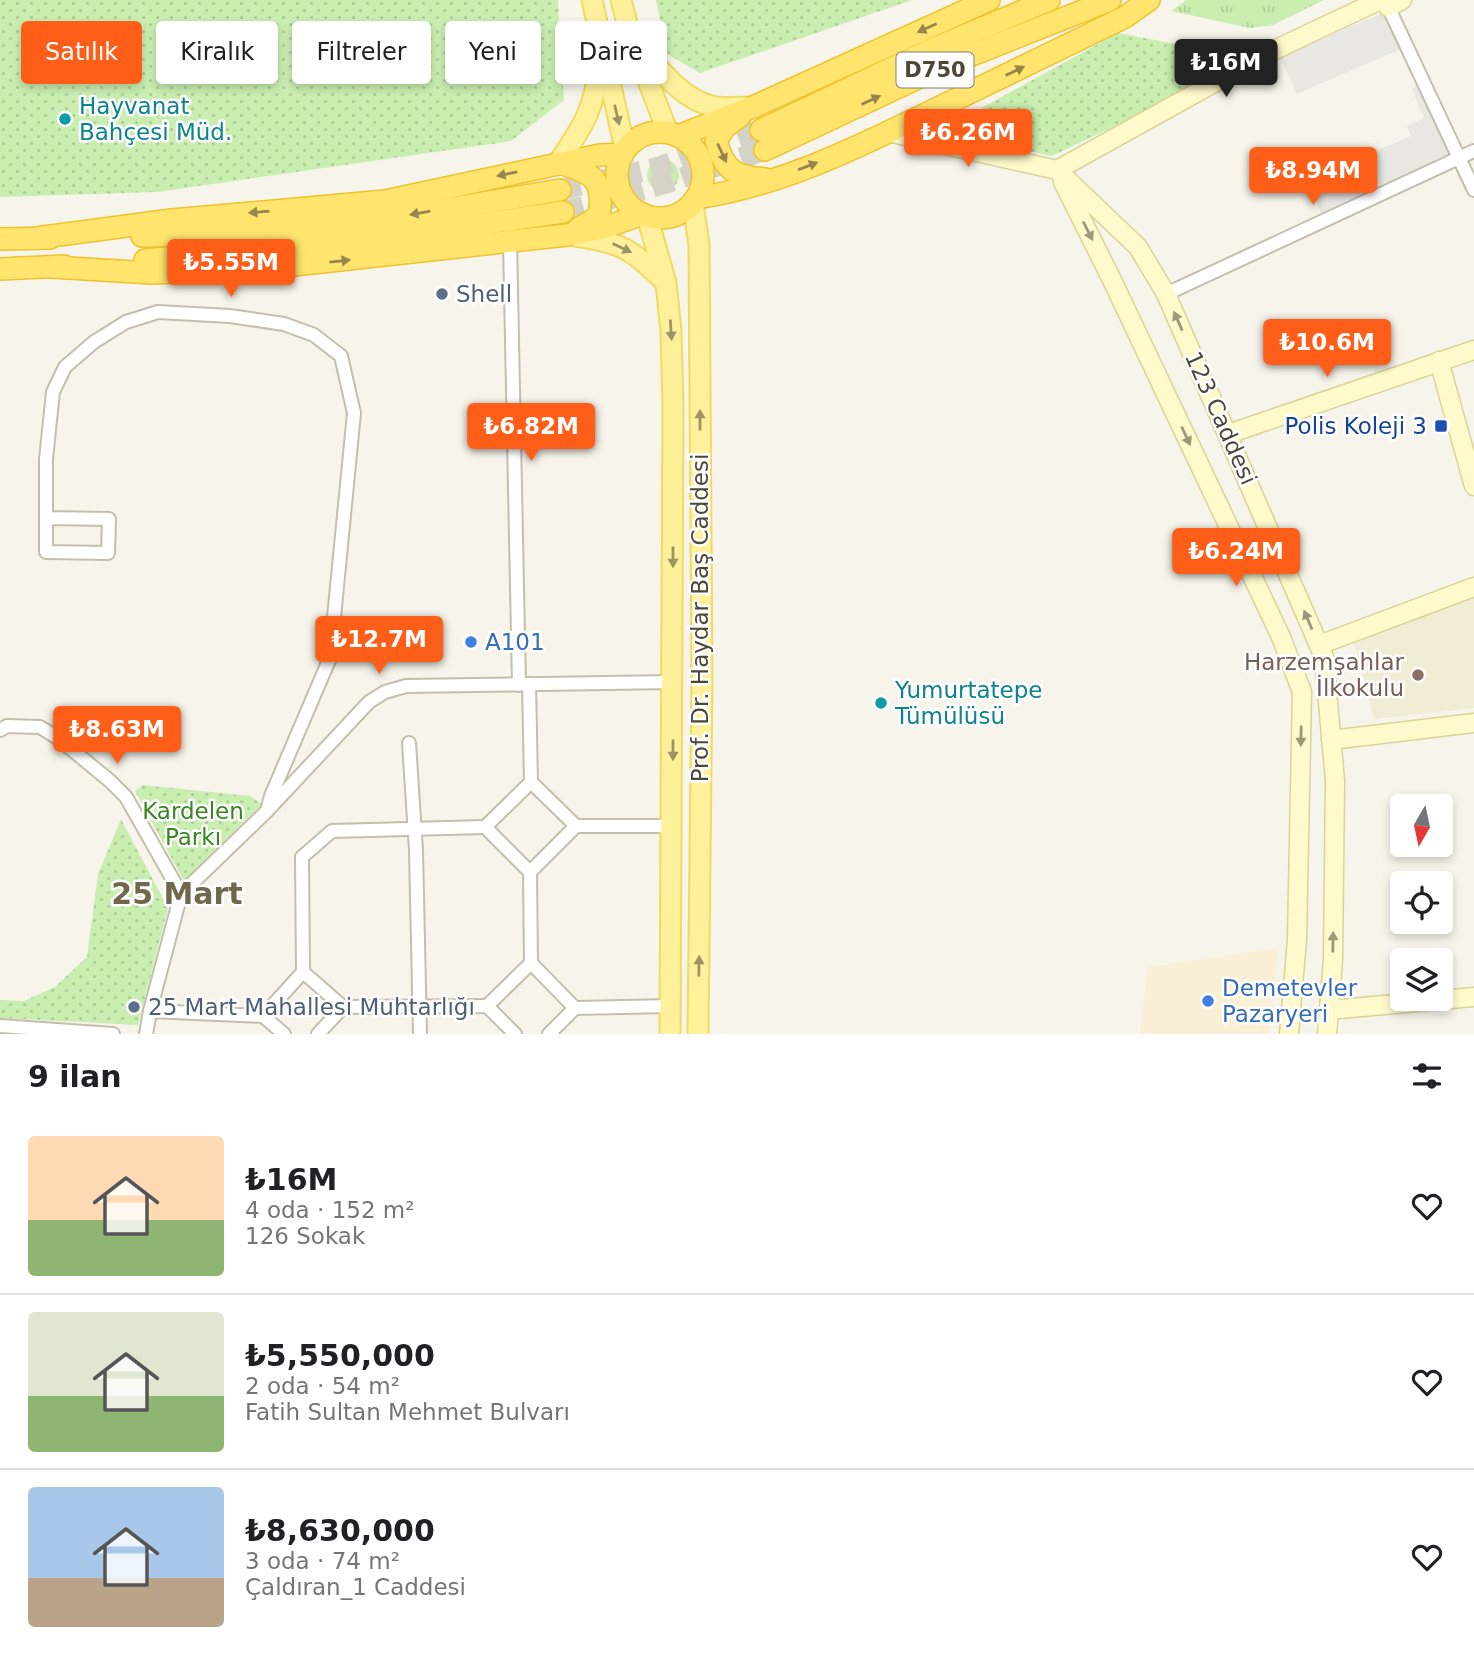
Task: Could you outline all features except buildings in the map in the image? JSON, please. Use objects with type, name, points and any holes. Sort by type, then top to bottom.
[{"type":"highway","points":[[645,215],[623,198],[618,186],[617,173],[624,152],[636,139],[650,133],[673,134],[753,107],[989,0]]},
{"type":"highway","name":"D750","points":[[1049,0],[928,51],[763,140],[1110,0]]},
{"type":"highway","points":[[694,201],[774,180],[888,132],[1125,17],[1149,0]]},
{"type":"highway","points":[[753,107],[725,127],[716,141],[721,158],[739,176],[774,180]]},
{"type":"highway","points":[[52,267],[152,273],[258,270],[567,235],[603,228],[645,215],[670,217],[682,212],[694,201],[703,179],[697,154],[689,143],[673,134]]},
{"type":"highway","points":[[36,238],[172,220],[385,201],[558,163],[624,152]]},
{"type":"highway","points":[[558,163],[578,168],[599,186],[603,196],[599,216],[567,235]]},
{"type":"highway","points":[[0,239],[246,234],[388,219],[560,190]]},
{"type":"highway","points":[[0,269],[252,252],[367,240],[563,212]]},
{"type":"main road","points":[[592,0],[596,21]]},
{"type":"main road","points":[[621,0],[626,21]]},
{"type":"main road","points":[[888,132],[1057,170],[1268,53],[1389,2]]},
{"type":"main road","points":[[667,75],[696,100],[715,107],[753,107]]},
{"type":"main road","points":[[558,163],[590,111],[597,84]]},
{"type":"main road","points":[[609,84],[624,152]]},
{"type":"main road","points":[[651,84],[673,134]]},
{"type":"main road","name":"123 Caddesi","points":[[1057,170],[1138,247],[1166,294],[1324,657],[1335,808],[1333,959],[1327,1034]]},
{"type":"main road","name":"123 Caddesi","points":[[1057,170],[1112,280],[1281,638],[1302,692],[1297,939],[1289,1034]]},
{"type":"main road","name":"Prof. Dr. Haydar Baş Caddesi","points":[[694,201],[699,245],[702,679],[698,1034]]},
{"type":"main road","name":"Prof. Dr. Haydar Baş Caddesi","points":[[645,215],[666,283],[671,331],[673,682],[670,1034]]},
{"type":"main road","points":[[567,235],[603,240],[625,247],[642,259],[666,283]]},
{"type":"main road","points":[[1228,434],[1474,350]]},
{"type":"main road","points":[[1439,361],[1474,486]]},
{"type":"main road","points":[[1319,645],[1474,587]]},
{"type":"main road","points":[[1331,740],[1474,723]]},
{"type":"main road","points":[[1329,1010],[1474,997]]},
{"type":"street","points":[[629,21],[630,0]]},
{"type":"street","points":[[1389,2],[1474,190]]},
{"type":"street","points":[[1166,294],[1474,151]]},
{"type":"street","points":[[510,242],[524,685],[531,782],[576,826],[672,826]]},
{"type":"street","points":[[46,518],[109,520],[108,553],[46,552],[46,518],[46,459],[54,391],[65,367],[94,342],[126,322],[158,312],[284,324],[314,335],[341,356],[354,413],[330,658],[267,811]]},
{"type":"street","points":[[146,1034],[181,894],[267,811],[369,702],[385,692],[407,686],[673,682]]},
{"type":"street","points":[[0,730],[7,726],[40,727],[59,738],[110,781],[126,797],[181,894]]},
{"type":"street","points":[[409,743],[415,830],[419,1034]]},
{"type":"street","points":[[263,1016],[303,972],[302,857],[332,831],[485,827],[531,782]]},
{"type":"street","points":[[530,872],[576,826]]},
{"type":"street","points":[[485,827],[530,872],[531,963],[575,1008]]},
{"type":"street","points":[[303,972],[342,1007],[487,1006],[531,963]]},
{"type":"street","points":[[487,1006],[515,1034]]},
{"type":"street","points":[[549,1034],[575,1008],[671,1006]]},
{"type":"street","points":[[318,1034],[342,1007]]},
{"type":"street","points":[[150,1012],[263,1016],[284,1034]]},
{"type":"street","points":[[0,1026],[113,1034]]},
{"type":"shaded area","points":[[1385,12],[1401,49],[1297,94],[1280,57]]},
{"type":"shaded area","points":[[1419,83],[1453,157],[1322,218],[1310,183],[1329,175],[1327,171],[1411,136],[1407,126],[1424,118],[1412,89]]},
{"type":"shaded area","name":"Harzemşahlar İlkokulu","points":[[1474,595],[1474,708],[1374,719],[1354,643]]},
{"type":"shaded area","name":"Demetevler Pazaryeri","points":[[1278,948],[1269,1034],[1140,1034],[1148,967]]},
{"type":"green space","points":[[0,0],[558,0],[559,21],[555,21],[555,84],[563,84],[564,100],[511,141],[157,192],[0,197]]},
{"type":"green space","points":[[656,0],[912,0],[700,73],[667,54],[667,21],[660,21]]},
{"type":"green space","points":[[1186,0],[1324,0],[1273,25],[1250,28],[1171,11]]},
{"type":"green space","points":[[1118,33],[1234,55],[1237,67],[1052,156],[938,132]]},
{"type":"green space","points":[[663,159],[674,164],[679,175],[674,186],[663,191],[652,186],[647,175],[652,164]]},
{"type":"green space","name":"Kardelen Parkı","points":[[143,785],[250,796],[262,804],[184,881],[135,791]]},
{"type":"green space","points":[[121,819],[168,908],[138,1025],[0,1018],[0,1000],[24,1001],[55,987],[87,957],[98,874]]},
{"type":"tunnel","points":[[560,190],[656,168],[761,130]]},
{"type":"tunnel","points":[[563,212],[663,184],[765,150]]},
{"type":"place","name":"Hayvanat Bahçesi Müd.","points":[[65,119]]},
{"type":"place","name":"Shell","points":[[442,294]]},
{"type":"place","name":"Polis Koleji 3","points":[[1441,426]]},
{"type":"place","name":"A101","points":[[471,642]]},
{"type":"place","name":"Harzemşahlar İlkokulu","points":[[1418,675]]},
{"type":"place","name":"Yumurtatepe Tümülüsü","points":[[881,703]]},
{"type":"place","name":"Demetevler Pazaryeri","points":[[1208,1001]]},
{"type":"place","name":"25 Mart Mahallesi Muhtarlığı","points":[[134,1007]]},
{"type":"district","name":"25 Mart","points":[[177,894]]}]
